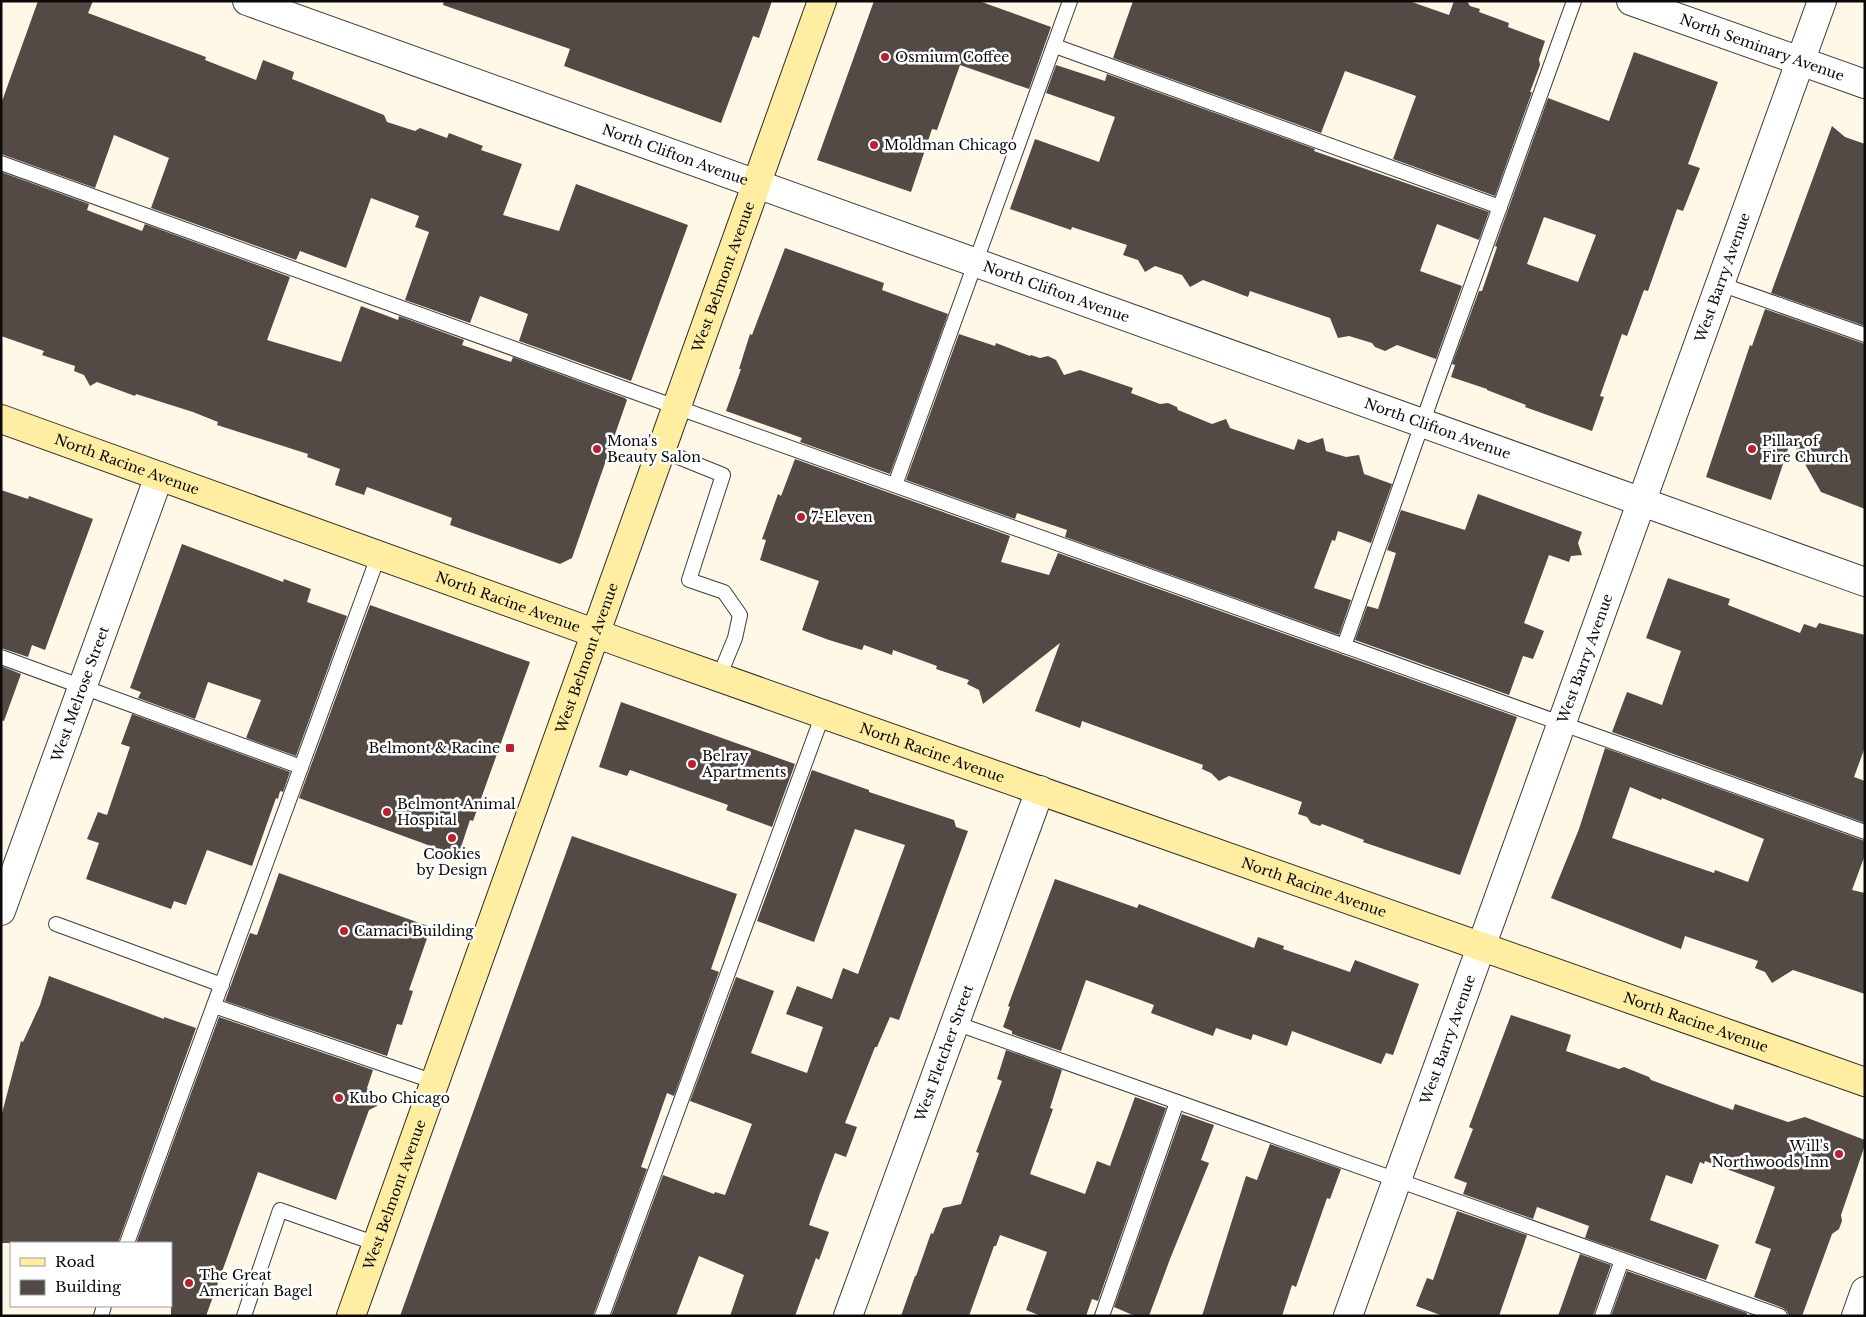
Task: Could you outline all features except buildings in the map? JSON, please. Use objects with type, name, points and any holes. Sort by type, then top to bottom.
[{"type":"street","name":"North Clifton Avenue","points":[[247,1],[1865,582]]},
{"type":"street","name":"West Belmont Avenue","points":[[351,1316],[822,1]]},
{"type":"street","name":"North Seminary Avenue","points":[[1631,1],[1865,84]]},
{"type":"street","name":"West Barry Avenue","points":[[1348,1316],[1822,1]]},
{"type":"street","name":"North Racine Avenue","points":[[1,419],[823,714],[1865,1082]]},
{"type":"street","name":"West Melrose Street","points":[[1,911],[158,476]]},
{"type":"street","name":"West Fletcher Street","points":[[848,1316],[1040,790]]},
{"type":"street","points":[[1856,1316],[1865,1291]]},
{"type":"lane","points":[[895,485],[1070,1]]},
{"type":"lane","points":[[1344,646],[1574,1]]},
{"type":"lane","points":[[1054,46],[1500,207]]},
{"type":"lane","points":[[1,163],[1865,832]]},
{"type":"lane","points":[[1720,284],[1865,335]]},
{"type":"lane","points":[[661,450],[723,476],[689,580],[724,592],[740,615],[735,638],[719,677]]},
{"type":"lane","points":[[127,1242],[379,554]]},
{"type":"lane","points":[[1,657],[301,767]]},
{"type":"lane","points":[[602,1316],[823,714]]},
{"type":"lane","points":[[56,924],[222,984]]},
{"type":"lane","points":[[214,1006],[435,1082]]},
{"type":"lane","points":[[955,1023],[1780,1316]]},
{"type":"lane","points":[[1102,1316],[1177,1102]]},
{"type":"lane","points":[[244,1316],[280,1210],[377,1244]]},
{"type":"lane","points":[[1602,1316],[1622,1260]]},
{"type":"place","name":"Osmium Coffee","points":[[885,57]]},
{"type":"place","name":"Moldman Chicago","points":[[874,145]]},
{"type":"place","name":"Mona's Beauty Salon","points":[[597,449]]},
{"type":"place","name":"Pillar of Fire Church","points":[[1752,449]]},
{"type":"place","name":"7-Eleven","points":[[801,517]]},
{"type":"place","name":"Belmont & Racine","points":[[510,748]]},
{"type":"place","name":"Belray Apartments","points":[[692,764]]},
{"type":"place","name":"Belmont Animal Hospital","points":[[387,812]]},
{"type":"place","name":"Cookies by Design","points":[[452,838]]},
{"type":"place","name":"Camaci Building","points":[[344,931]]},
{"type":"place","name":"Kubo Chicago","points":[[339,1098]]},
{"type":"place","name":"Will's Northwoods Inn","points":[[1839,1154]]},
{"type":"place","name":"The Great American Bagel","points":[[189,1283]]}]
